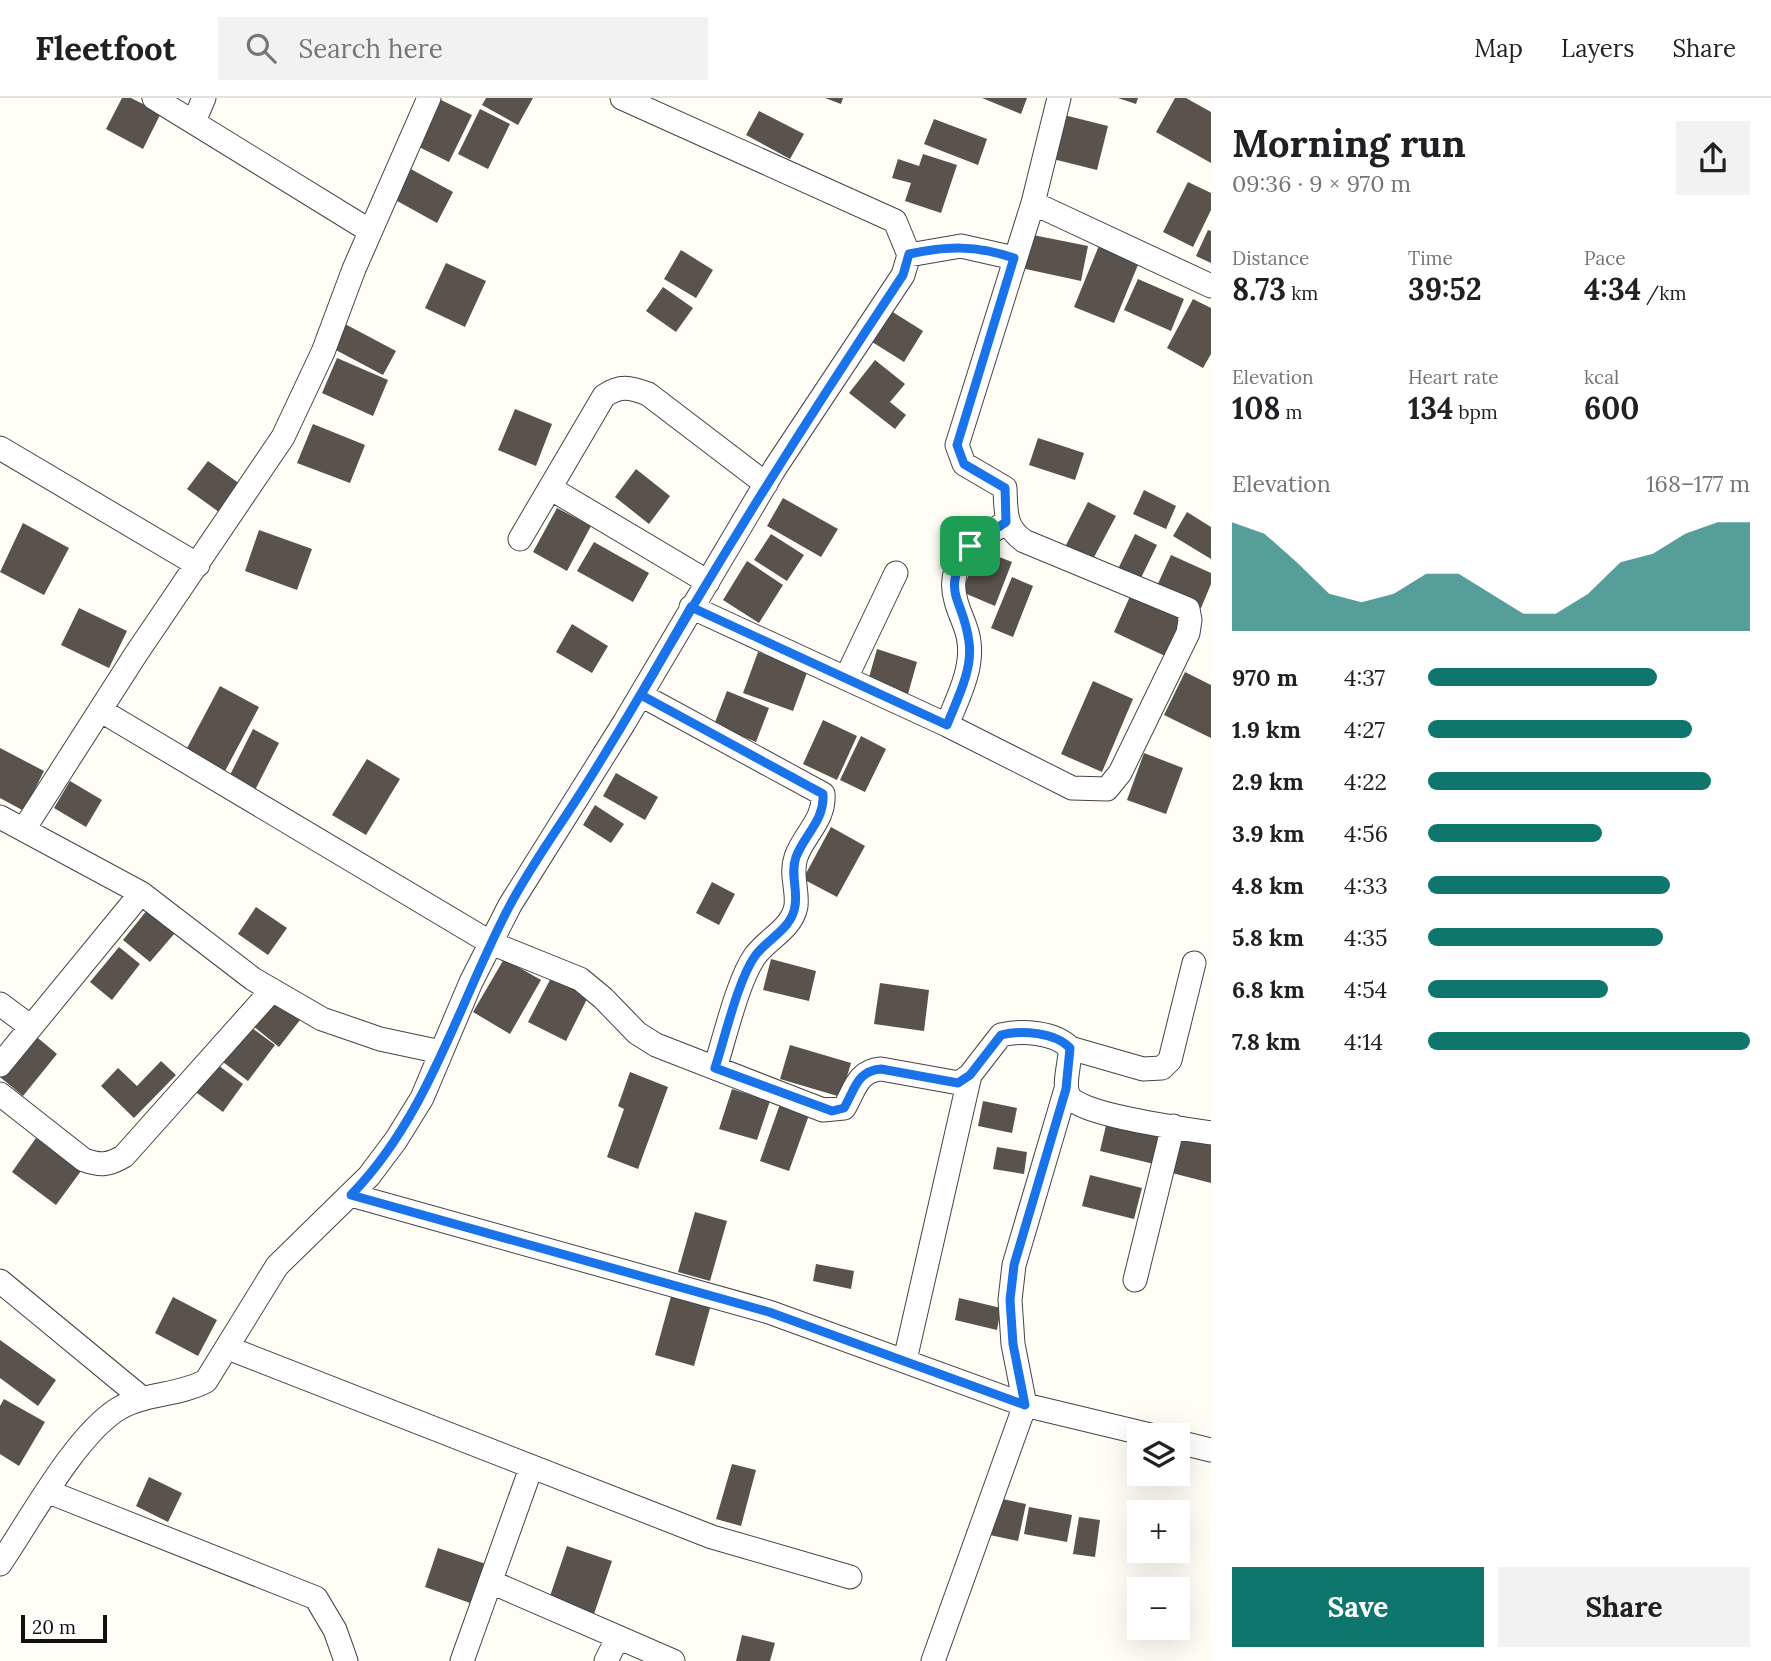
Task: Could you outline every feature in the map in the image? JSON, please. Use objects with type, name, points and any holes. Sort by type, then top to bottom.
[{"type":"street","points":[[154,98],[370,231]]},
{"type":"street","points":[[194,121],[204,98]]},
{"type":"street","points":[[24,829],[100,710],[283,437],[323,352],[370,231],[429,98]]},
{"type":"street","points":[[0,1564],[95,1429],[119,1408],[143,1399],[172,1395],[206,1381],[277,1266],[351,1195],[396,1140],[422,1098],[510,905],[641,695],[766,484],[903,275],[909,254],[895,220],[622,98]]},
{"type":"street","points":[[691,607],[947,725],[1072,788],[1107,789],[1131,750],[1188,633],[1201,625],[1188,610],[1176,604],[1024,541],[1012,533],[1006,522],[1005,488],[964,464],[957,445],[1033,203],[1059,98]]},
{"type":"street","points":[[1033,203],[1211,286]]},
{"type":"street","points":[[909,254],[961,246],[1014,258]]},
{"type":"street","points":[[520,539],[604,396],[617,388],[631,388],[648,394],[766,484]]},
{"type":"street","points":[[0,448],[198,565]]},
{"type":"street","points":[[550,488],[708,582]]},
{"type":"street","points":[[947,725],[969,659],[969,641],[953,590],[957,566],[970,546],[1006,522]]},
{"type":"street","points":[[846,678],[896,573]]},
{"type":"street","points":[[641,695],[823,794],[824,805],[820,818],[796,856],[793,871],[796,906],[777,936],[762,947],[749,967],[715,1068]]},
{"type":"street","points":[[100,710],[491,943],[580,979],[637,1032],[656,1045],[832,1111],[844,1108],[859,1077],[869,1070],[881,1069],[958,1083],[970,1075],[1001,1035],[1028,1033],[1063,1040],[1070,1048],[1143,1069],[1162,1068],[1170,1060],[1194,963]]},
{"type":"street","points":[[0,817],[141,893],[272,990],[331,1022],[380,1039],[441,1052]]},
{"type":"street","points":[[0,1065],[141,893]]},
{"type":"street","points":[[0,1094],[83,1160],[98,1165],[110,1165],[124,1156],[272,990]]},
{"type":"street","points":[[0,1004],[31,1027]]},
{"type":"street","points":[[933,1661],[1025,1405],[1013,1344],[1010,1300],[1014,1265],[1066,1089],[1070,1048]]},
{"type":"street","points":[[905,1360],[970,1075]]},
{"type":"street","points":[[1066,1089],[1074,1103],[1094,1111],[1211,1133]]},
{"type":"street","points":[[1135,1280],[1173,1126]]},
{"type":"street","points":[[351,1195],[769,1312],[1025,1405],[1127,1429]]},
{"type":"street","points":[[0,1281],[143,1399]]},
{"type":"street","points":[[228,1348],[712,1537],[850,1577]]},
{"type":"street","points":[[1190,1445],[1211,1450]]},
{"type":"street","points":[[462,1661],[531,1468]]},
{"type":"street","points":[[49,1492],[316,1598],[335,1630],[346,1661]]},
{"type":"street","points":[[491,1582],[673,1661]]},
{"type":"street","points":[[606,1661],[618,1637]]},
{"type":"building","points":[[122,98],[131,98],[161,113],[143,149],[106,129]]},
{"type":"building","points":[[437,98],[472,115],[449,162],[413,144]]},
{"type":"building","points":[[486,98],[533,98],[518,125],[482,105]]},
{"type":"building","points":[[825,98],[843,98],[841,104]]},
{"type":"building","points":[[982,98],[1027,98],[1021,114]]},
{"type":"building","points":[[1118,98],[1138,98],[1136,104]]},
{"type":"building","points":[[1175,98],[1186,98],[1211,112],[1211,163],[1156,132]]},
{"type":"building","points":[[480,109],[510,124],[488,169],[458,154]]},
{"type":"building","points":[[759,111],[804,134],[790,159],[746,135]]},
{"type":"building","points":[[1060,114],[1108,126],[1097,170],[1049,158]]},
{"type":"building","points":[[934,119],[987,139],[978,165],[924,144]]},
{"type":"building","points":[[923,154],[957,165],[941,213],[905,201],[911,183],[892,178],[898,159],[919,166]]},
{"type":"building","points":[[407,167],[453,192],[437,223],[390,197]]},
{"type":"building","points":[[1188,182],[1211,193],[1211,210],[1193,247],[1163,232]]},
{"type":"building","points":[[1208,230],[1211,231],[1211,263],[1196,256]]},
{"type":"building","points":[[1028,234],[1088,246],[1081,281],[1021,268]]},
{"type":"building","points":[[1100,243],[1140,260],[1114,323],[1074,307]]},
{"type":"building","points":[[681,250],[713,270],[696,298],[664,279]]},
{"type":"building","points":[[446,263],[486,281],[465,327],[425,308]]},
{"type":"building","points":[[1138,279],[1184,299],[1171,331],[1124,310]]},
{"type":"building","points":[[663,287],[693,308],[676,332],[646,311]]},
{"type":"building","points":[[1193,299],[1211,308],[1211,354],[1203,368],[1167,348]]},
{"type":"building","points":[[888,309],[923,331],[904,362],[869,340]]},
{"type":"building","points":[[345,324],[396,351],[383,375],[332,348]]},
{"type":"building","points":[[337,358],[388,380],[373,416],[322,393]]},
{"type":"building","points":[[875,360],[905,384],[890,402],[906,415],[895,429],[849,393]]},
{"type":"building","points":[[515,409],[552,424],[536,466],[498,450]]},
{"type":"building","points":[[313,424],[365,445],[350,483],[297,463]]},
{"type":"building","points":[[1038,438],[1084,453],[1075,480],[1029,465]]},
{"type":"building","points":[[208,461],[240,484],[219,512],[187,489]]},
{"type":"building","points":[[636,469],[670,496],[649,524],[615,497]]},
{"type":"building","points":[[1144,490],[1176,506],[1166,529],[1133,514]]},
{"type":"building","points":[[783,498],[838,529],[821,557],[767,526]]},
{"type":"building","points":[[1088,502],[1116,516],[1092,561],[1065,547]]},
{"type":"building","points":[[557,508],[591,526],[567,571],[533,552]]},
{"type":"building","points":[[1187,512],[1211,527],[1211,559],[1173,536]]},
{"type":"building","points":[[23,523],[69,548],[44,595],[0,572]]},
{"type":"building","points":[[259,530],[312,549],[297,590],[245,571]]},
{"type":"building","points":[[771,534],[804,555],[787,581],[754,560]]},
{"type":"building","points":[[1135,534],[1157,545],[1139,582],[1117,571]]},
{"type":"building","points":[[594,542],[649,573],[633,602],[577,571]]},
{"type":"building","points":[[979,549],[1012,562],[995,606],[962,592]]},
{"type":"building","points":[[1171,555],[1211,573],[1211,584],[1201,608],[1156,588]]},
{"type":"building","points":[[747,561],[783,585],[759,623],[723,600]]},
{"type":"building","points":[[1012,577],[1033,586],[1013,637],[991,628]]},
{"type":"building","points":[[1131,594],[1182,618],[1165,656],[1114,632]]},
{"type":"building","points":[[79,608],[127,631],[109,668],[61,645]]},
{"type":"building","points":[[572,624],[608,646],[592,673],[556,652]]},
{"type":"building","points":[[877,649],[917,662],[908,694],[868,681]]},
{"type":"building","points":[[758,652],[808,670],[793,711],[743,693]]},
{"type":"building","points":[[1185,672],[1211,685],[1211,738],[1164,715]]},
{"type":"building","points":[[1093,681],[1133,699],[1102,772],[1061,754]]},
{"type":"building","points":[[220,686],[259,707],[225,771],[186,750]]},
{"type":"building","points":[[727,691],[769,708],[756,742],[714,725]]},
{"type":"building","points":[[823,720],[857,736],[837,780],[803,764]]},
{"type":"building","points":[[253,729],[279,743],[253,794],[227,781]]},
{"type":"building","points":[[861,736],[886,749],[865,792],[840,780]]},
{"type":"building","points":[[0,748],[44,771],[24,811],[0,798]]},
{"type":"building","points":[[1144,753],[1183,768],[1166,814],[1127,800]]},
{"type":"building","points":[[367,759],[400,779],[366,835],[332,815]]},
{"type":"building","points":[[616,773],[658,797],[645,820],[603,796]]},
{"type":"building","points":[[70,781],[102,800],[86,827],[54,808]]},
{"type":"building","points":[[595,805],[624,824],[611,843],[583,825]]},
{"type":"building","points":[[831,827],[865,846],[837,897],[803,879]]},
{"type":"building","points":[[712,882],[735,894],[719,925],[696,913]]},
{"type":"building","points":[[152,904],[180,927],[150,962],[123,940]]},
{"type":"building","points":[[256,907],[287,928],[268,955],[238,934]]},
{"type":"building","points":[[119,947],[140,964],[112,1000],[90,982]]},
{"type":"building","points":[[504,959],[541,980],[510,1034],[473,1012]]},
{"type":"building","points":[[771,959],[816,971],[809,1001],[763,990]]},
{"type":"building","points":[[552,976],[589,995],[566,1041],[528,1022]]},
{"type":"building","points":[[880,983],[929,990],[924,1031],[874,1024]]},
{"type":"building","points":[[274,998],[300,1020],[279,1047],[252,1025]]},
{"type":"building","points":[[245,1023],[275,1045],[248,1081],[219,1059]]},
{"type":"building","points":[[32,1033],[57,1054],[23,1096],[0,1077],[0,1073]]},
{"type":"building","points":[[790,1045],[851,1063],[841,1097],[780,1079]]},
{"type":"building","points":[[161,1061],[176,1075],[134,1118],[101,1086],[118,1068],[137,1086]]},
{"type":"building","points":[[214,1062],[243,1084],[223,1112],[193,1090]]},
{"type":"building","points":[[630,1072],[668,1087],[638,1169],[607,1157],[624,1109],[618,1106]]},
{"type":"building","points":[[732,1089],[770,1101],[757,1140],[719,1129]]},
{"type":"building","points":[[983,1101],[1017,1108],[1012,1133],[978,1126]]},
{"type":"building","points":[[780,1104],[809,1115],[789,1171],[760,1161]]},
{"type":"building","points":[[1108,1117],[1162,1130],[1154,1164],[1100,1151]]},
{"type":"building","points":[[1182,1129],[1211,1136],[1211,1183],[1172,1173]]},
{"type":"building","points":[[36,1138],[81,1171],[56,1205],[12,1172]]},
{"type":"building","points":[[997,1147],[1027,1152],[1024,1174],[993,1169]]},
{"type":"building","points":[[1090,1175],[1142,1188],[1134,1219],[1082,1206]]},
{"type":"building","points":[[695,1212],[727,1221],[710,1281],[678,1272]]},
{"type":"building","points":[[816,1264],[854,1271],[851,1289],[813,1281]]},
{"type":"building","points":[[673,1289],[712,1301],[694,1366],[655,1355]]},
{"type":"building","points":[[173,1297],[217,1320],[198,1356],[155,1333]]},
{"type":"building","points":[[959,1298],[1001,1308],[997,1330],[955,1320]]},
{"type":"building","points":[[0,1340],[56,1380],[38,1406],[0,1378]]},
{"type":"building","points":[[4,1399],[45,1422],[19,1466],[0,1454],[0,1406]]},
{"type":"building","points":[[732,1464],[756,1470],[741,1526],[716,1519]]},
{"type":"building","points":[[149,1477],[182,1493],[168,1522],[136,1506]]},
{"type":"building","points":[[993,1497],[1026,1504],[1018,1541],[985,1534]]},
{"type":"building","points":[[1029,1507],[1072,1515],[1067,1542],[1024,1534]]},
{"type":"building","points":[[1079,1517],[1100,1520],[1095,1557],[1073,1554]]},
{"type":"building","points":[[567,1546],[612,1561],[593,1617],[548,1602]]},
{"type":"building","points":[[438,1548],[486,1564],[473,1604],[425,1587]]},
{"type":"building","points":[[742,1635],[775,1643],[770,1661],[736,1661]]},
{"type":"route","points":[[970,546],[957,566],[953,590],[969,641],[969,659],[965,679],[947,725],[691,607],[624,723],[510,905],[471,982],[422,1098],[396,1140],[351,1195],[769,1312],[1025,1405],[1024,1389],[1013,1344],[1010,1300],[1014,1265],[1066,1089],[1071,1060],[1070,1048],[1063,1040],[1028,1033],[1013,1032],[1001,1035],[970,1075],[958,1083],[881,1069],[869,1070],[859,1077],[844,1108],[832,1111],[823,1110],[715,1068],[749,967],[762,947],[777,936],[796,906],[793,871],[796,856],[820,818],[824,805],[823,794],[641,695],[691,607],[775,468],[903,275],[909,254],[945,246],[980,248],[1014,258],[957,445],[964,464],[1005,488],[1006,522],[970,546]]}]
